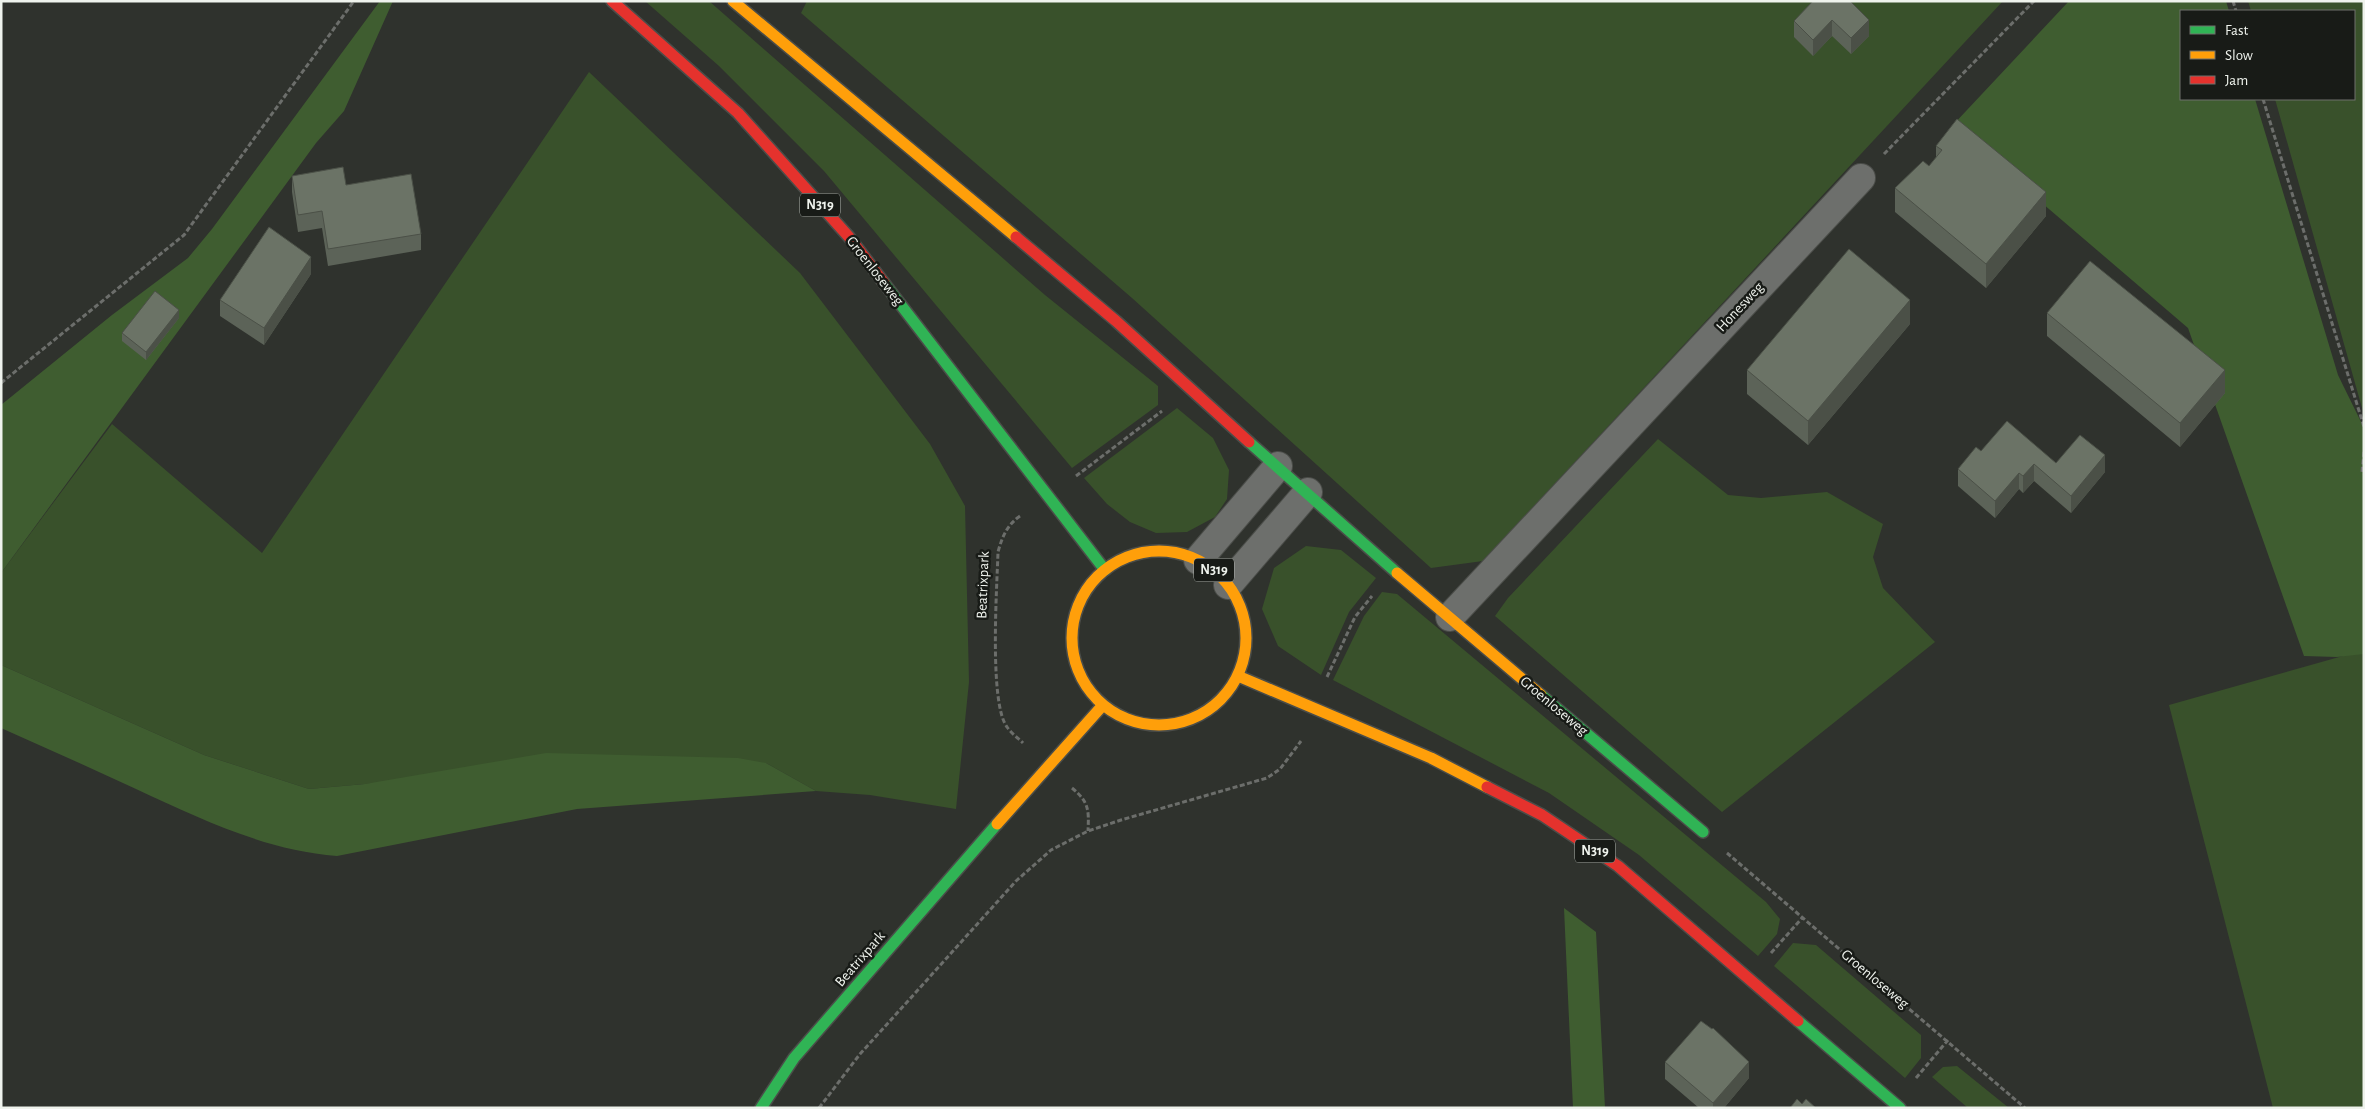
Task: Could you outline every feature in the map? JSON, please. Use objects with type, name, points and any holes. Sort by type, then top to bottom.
[{"type":"main road","name":"Groenloseweg","points":[[612,1],[738,113],[842,230],[1105,570]]},
{"type":"main road","name":"Groenloseweg","points":[[733,1],[1116,321],[1190,390],[1308,492],[1394,570],[1703,832]]},
{"type":"main road","name":"N319","points":[[1150,551],[1174,552],[1198,560],[1215,570],[1239,601],[1245,619],[1246,648],[1238,676],[1226,694],[1209,710],[1189,720],[1167,725],[1144,724],[1122,717],[1103,705],[1088,689],[1078,670],[1072,648],[1072,626],[1078,604],[1090,585],[1105,570],[1126,557],[1150,551]]},
{"type":"main road","name":"N319","points":[[1238,676],[1431,758],[1542,815],[1618,866],[1897,1105]]},
{"type":"main road","name":"Beatrixpark","points":[[761,1108],[794,1058],[1047,766],[1103,705]]},
{"type":"street","name":"Honesweg","points":[[1450,617],[1861,178]]},
{"type":"street","points":[[1198,560],[1278,466]]},
{"type":"street","points":[[1228,585],[1308,492]]},
{"type":"path","points":[[1,383],[184,235],[354,1]]},
{"type":"path","points":[[1861,178],[2034,1]]},
{"type":"path","points":[[2263,100],[2364,427]]},
{"type":"path","name":"Beatrixpark","points":[[1088,831],[1089,815],[1084,798],[1006,727],[998,706],[998,552],[1002,536],[1013,521],[1049,497],[1190,390]]},
{"type":"path","points":[[2364,452],[2362,472],[2364,474]]},
{"type":"path","points":[[819,1108],[860,1054],[1016,881],[1051,850],[1088,831],[1267,778],[1280,768],[1303,738],[1312,709],[1355,618],[1394,570]]},
{"type":"path","name":"Groenloseweg","points":[[1703,832],[1948,1040],[2025,1108]]},
{"type":"path","points":[[1749,978],[1802,917]]},
{"type":"path","points":[[1897,1105],[1948,1040]]},
{"type":"green space","points":[[380,1],[393,1],[344,111],[316,143],[1,573],[1,405],[112,315],[188,258],[212,229]]},
{"type":"green space","points":[[645,1],[709,1],[1045,295],[1158,386],[1158,405],[1072,468],[824,171],[719,66]]},
{"type":"green space","points":[[807,1],[2003,1],[1483,561],[1431,568],[1132,298],[801,13]]},
{"type":"green space","points":[[2069,1],[2226,1],[2229,10],[2180,10],[2180,100],[2255,100],[2338,375],[2364,428],[2364,654],[2337,657],[2304,656],[2188,328],[1952,126]]},
{"type":"green space","points":[[2248,1],[2364,1],[2364,415],[2275,100],[2355,100],[2355,10],[2251,10]]},
{"type":"green space","points":[[589,72],[800,273],[930,444],[965,506],[969,682],[956,809],[870,795],[816,791],[766,763],[365,784],[309,789],[204,755],[1,665],[1,573],[112,424],[262,553]]},
{"type":"green space","points":[[1177,408],[1213,438],[1229,470],[1227,499],[1215,517],[1187,532],[1156,533],[1130,522],[1107,504],[1084,478]]},
{"type":"green space","points":[[1658,439],[1728,495],[1761,498],[1827,492],[1883,524],[1873,557],[1883,588],[1935,642],[1722,812],[1495,616],[1508,598]]},
{"type":"green space","points":[[1306,546],[1341,550],[1376,578],[1349,612],[1321,675],[1278,646],[1262,609],[1274,568]]},
{"type":"green space","points":[[1382,592],[1397,594],[1766,902],[1780,919],[1777,934],[1758,956],[1639,855],[1549,793],[1333,680],[1364,616]]},
{"type":"green space","points":[[2364,650],[2364,1108],[2273,1108],[2169,705]]},
{"type":"green space","points":[[1,665],[204,755],[309,789],[365,784],[546,753],[738,758],[766,763],[816,791],[577,809],[337,856],[310,853],[233,832],[1,728]]},
{"type":"green space","points":[[1564,908],[1596,932],[1605,1108],[1573,1108]]},
{"type":"green space","points":[[1793,943],[1816,945],[1921,1035],[1921,1058],[1905,1078],[1774,966]]},
{"type":"green space","points":[[1957,1066],[2009,1108],[1968,1108],[1932,1077],[1943,1067]]},
{"type":"building","points":[[1813,1],[1850,1],[1869,20],[1851,38],[1832,20],[1813,40],[1794,21]]},
{"type":"building","points":[[1957,119],[2046,192],[1986,264],[1895,188],[1923,161],[1929,166],[1942,150],[1936,146]]},
{"type":"building","points":[[343,167],[346,185],[411,174],[421,234],[328,249],[322,211],[298,215],[292,176]]},
{"type":"building","points":[[269,227],[311,257],[264,328],[220,300]]},
{"type":"building","points":[[1849,249],[1910,300],[1808,421],[1747,370]]},
{"type":"building","points":[[2090,261],[2225,370],[2180,423],[2047,313]]},
{"type":"building","points":[[155,291],[179,310],[146,352],[122,333]]},
{"type":"building","points":[[2007,421],[2056,463],[2080,435],[2105,455],[2071,496],[2034,464],[2023,476],[2019,473],[1995,501],[1958,469],[1976,447],[1981,451]]},
{"type":"building","points":[[1701,1021],[1713,1028],[1749,1062],[1713,1103],[1665,1062]]},
{"type":"building","points":[[1797,1099],[1802,1104],[1806,1099],[1816,1108],[1790,1108]]},
{"type":"traffic: fast","points":[[884,283],[1105,570]]},
{"type":"traffic: fast","points":[[1249,442],[1397,573]]},
{"type":"traffic: fast","points":[[1541,695],[1703,832]]},
{"type":"traffic: fast","points":[[761,1108],[794,1058],[997,824]]},
{"type":"traffic: fast","points":[[1798,1021],[1900,1108]]},
{"type":"traffic: slow","points":[[733,1],[1016,237]]},
{"type":"traffic: slow","points":[[1150,551],[1168,551],[1200,561],[1221,576],[1236,597],[1246,629],[1246,638],[1246,647],[1236,679],[1221,700],[1200,715],[1184,721],[1168,725],[1150,725],[1118,715],[1097,700],[1082,679],[1076,663],[1072,647],[1072,629],[1082,597],[1097,576],[1118,561],[1134,555],[1150,551]]},
{"type":"traffic: slow","points":[[1397,573],[1541,695]]},
{"type":"traffic: slow","points":[[1238,676],[1431,758],[1487,787]]},
{"type":"traffic: slow","points":[[997,824],[1103,705]]},
{"type":"traffic: jam","points":[[612,1],[738,113],[849,237],[884,283]]},
{"type":"traffic: jam","points":[[1016,237],[1116,321],[1249,442]]},
{"type":"traffic: jam","points":[[1487,787],[1542,815],[1618,866],[1798,1021]]}]
